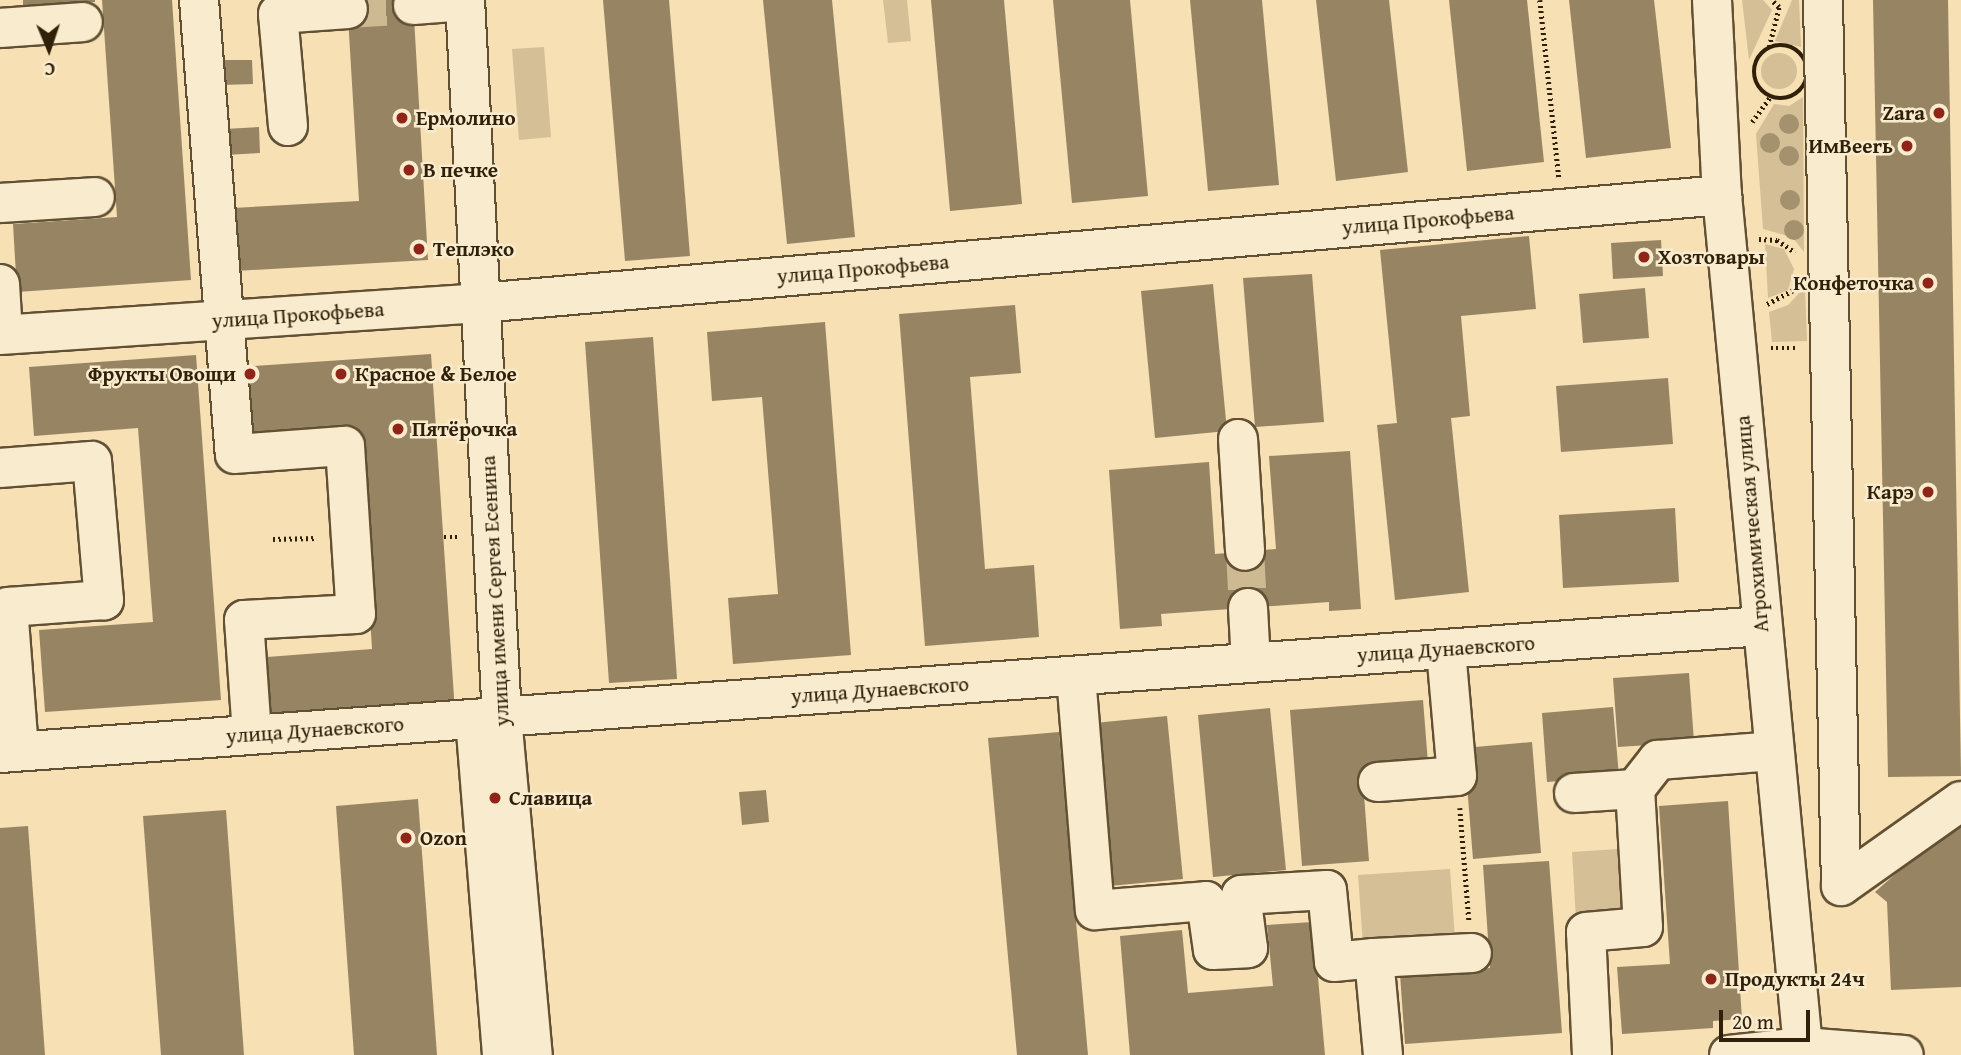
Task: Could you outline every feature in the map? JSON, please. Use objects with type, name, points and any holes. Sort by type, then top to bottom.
[{"type":"street","points":[[200,0],[235,454],[345,446],[356,614],[244,620],[251,734]]},
{"type":"street","points":[[413,5],[465,0]]},
{"type":"street","name":"улица имени Сергея Есенина","points":[[465,0],[480,303],[488,718],[533,1055]]},
{"type":"street","name":"Агрохимическая улица","points":[[1712,0],[1722,195],[1760,626],[1803,1047]]},
{"type":"street","points":[[1823,0],[1841,886],[1961,801]]},
{"type":"street","points":[[288,126],[278,14],[348,9]]},
{"type":"street","points":[[0,28],[83,22]]},
{"type":"street","name":"улица Прокофьева","points":[[2,335],[480,303],[1722,195]]},
{"type":"street","points":[[0,204],[95,197]]},
{"type":"street","points":[[0,284],[2,335]]},
{"type":"street","points":[[1238,439],[1245,551]]},
{"type":"street","points":[[0,468],[92,461],[104,600],[8,607],[10,752]]},
{"type":"street","points":[[1248,608],[1251,663]]},
{"type":"street","name":"улица Дунаевского","points":[[10,752],[1760,626]]},
{"type":"street","points":[[1378,782],[1457,776],[1446,649]]},
{"type":"street","points":[[1076,676],[1095,910],[1206,901],[1213,950],[1248,948],[1241,895],[1327,890],[1335,962],[1472,953]]},
{"type":"street","points":[[488,718],[502,1055]]},
{"type":"street","points":[[1592,1055],[1586,932],[1643,927],[1634,789],[1658,760],[1774,751]]},
{"type":"street","points":[[1574,793],[1634,789]]},
{"type":"street","points":[[1374,958],[1383,1055]]},
{"type":"street","points":[[1729,1055],[1803,1047],[1904,1055]]},
{"type":"path","points":[[1540,0],[1563,208]]},
{"type":"path","points":[[1771,0],[1779,7]]},
{"type":"path","points":[[1770,97],[1754,77],[1756,59],[1769,47],[1782,0]]},
{"type":"path","points":[[1769,47],[1794,47],[1809,68],[1797,95],[1770,97]]},
{"type":"path","points":[[1745,132],[1770,97]]},
{"type":"path","points":[[1759,252],[1758,239],[1777,240],[1800,262]]},
{"type":"path","points":[[1762,291],[1763,304],[1776,303],[1799,283]]},
{"type":"path","points":[[1457,776],[1472,953]]},
{"type":"shaded area","points":[[883,0],[907,0],[911,41],[888,43]]},
{"type":"shaded area","points":[[1742,0],[1763,0],[1772,10],[1749,60]]},
{"type":"shaded area","points":[[1792,0],[1799,0],[1801,47],[1775,41]]},
{"type":"shaded area","points":[[544,47],[551,137],[519,140],[512,49]]},
{"type":"shaded area","points":[[1779,53],[1792,58],[1797,71],[1792,84],[1779,89],[1766,84],[1761,71],[1766,58]]},
{"type":"shaded area","points":[[1803,97],[1804,252],[1792,237],[1763,229],[1756,134],[1774,104],[1789,106]]},
{"type":"shaded area","points":[[1765,244],[1784,249],[1794,269],[1788,290],[1768,298]]},
{"type":"shaded area","points":[[1805,287],[1807,341],[1772,342],[1769,312],[1788,305]]},
{"type":"shaded area","points":[[1618,849],[1622,917],[1576,920],[1572,852]]},
{"type":"shaded area","points":[[1450,869],[1455,939],[1363,945],[1358,875]]},
{"type":"building","points":[[23,0],[95,0],[95,2],[23,7]]},
{"type":"building","points":[[102,0],[172,0],[191,280],[17,292],[13,224],[117,217]]},
{"type":"building","points":[[347,0],[413,0],[428,260],[236,271],[233,208],[359,201]]},
{"type":"building","points":[[603,0],[669,0],[690,256],[625,261]]},
{"type":"building","points":[[763,0],[832,0],[855,237],[787,244]]},
{"type":"building","points":[[931,0],[1004,0],[1022,204],[950,211]]},
{"type":"building","points":[[1053,0],[1130,0],[1148,196],[1072,203]]},
{"type":"building","points":[[1190,0],[1262,0],[1279,185],[1208,191]]},
{"type":"building","points":[[1316,0],[1389,0],[1408,172],[1336,181]]},
{"type":"building","points":[[1449,0],[1527,0],[1544,162],[1467,171]]},
{"type":"building","points":[[1569,0],[1654,0],[1671,148],[1586,158]]},
{"type":"building","points":[[1873,0],[1948,0],[1961,776],[1888,777]]},
{"type":"building","points":[[222,60],[252,60],[253,84],[222,85]]},
{"type":"building","points":[[259,127],[260,153],[226,155],[224,129]]},
{"type":"building","points":[[1529,236],[1536,309],[1461,316],[1470,416],[1451,418],[1469,592],[1395,600],[1377,425],[1397,423],[1380,250]]},
{"type":"building","points":[[1661,240],[1663,276],[1613,279],[1611,243]]},
{"type":"building","points":[[1312,274],[1324,422],[1255,427],[1243,278]]},
{"type":"building","points":[[1213,284],[1227,431],[1155,438],[1141,291]]},
{"type":"building","points":[[1645,288],[1649,338],[1583,343],[1579,294]]},
{"type":"building","points":[[1015,305],[1021,373],[970,377],[985,569],[1034,565],[1039,637],[925,646],[899,314]]},
{"type":"building","points":[[825,322],[851,655],[733,664],[728,598],[778,594],[762,397],[712,401],[707,332]]},
{"type":"building","points":[[653,337],[677,679],[609,683],[585,342]]},
{"type":"building","points":[[431,354],[455,712],[258,725],[253,658],[372,649],[359,436],[243,443],[238,367]]},
{"type":"building","points":[[196,355],[221,700],[45,712],[39,630],[153,622],[138,428],[34,436],[29,367]]},
{"type":"building","points":[[1668,378],[1673,444],[1561,452],[1556,386]]},
{"type":"building","points":[[1350,451],[1361,609],[1329,611],[1329,602],[1161,614],[1162,626],[1120,629],[1109,470],[1209,462],[1215,554],[1276,549],[1269,456]]},
{"type":"building","points":[[1675,508],[1679,582],[1563,588],[1559,515]]},
{"type":"building","points":[[1689,673],[1694,742],[1618,747],[1613,678]]},
{"type":"building","points":[[1423,700],[1428,763],[1362,768],[1369,861],[1302,866],[1290,710]]},
{"type":"building","points":[[1613,707],[1619,776],[1547,782],[1542,713]]},
{"type":"building","points":[[1270,708],[1286,870],[1213,877],[1198,715]]},
{"type":"building","points":[[1167,716],[1183,879],[1110,886],[1094,723]]},
{"type":"building","points":[[1059,732],[1088,1055],[1017,1055],[988,738]]},
{"type":"building","points":[[1532,742],[1541,853],[1473,859],[1464,748]]},
{"type":"building","points":[[766,790],[769,822],[742,825],[739,792]]},
{"type":"building","points":[[418,799],[437,1055],[354,1055],[336,806]]},
{"type":"building","points":[[1728,801],[1742,1019],[1713,1021],[1713,1028],[1622,1034],[1617,967],[1670,964],[1659,806]]},
{"type":"building","points":[[226,810],[244,1055],[161,1055],[143,816]]},
{"type":"building","points":[[1961,816],[1961,987],[1891,990],[1887,902],[1875,892]]},
{"type":"building","points":[[28,826],[45,1055],[0,1055],[0,828]]},
{"type":"building","points":[[1549,861],[1562,1033],[1405,1044],[1400,974],[1490,968],[1483,865]]},
{"type":"building","points":[[1313,922],[1325,1055],[1130,1055],[1120,936],[1182,930],[1188,993],[1273,986],[1267,925]]},
{"type":"tunnel","points":[[348,9],[413,5]]},
{"type":"tunnel","points":[[1245,551],[1248,608]]},
{"type":"place","name":"Zara","points":[[1939,113]]},
{"type":"place","name":"Ермолино","points":[[402,118]]},
{"type":"place","name":"ИмBeerь","points":[[1907,146]]},
{"type":"place","name":"В печке","points":[[409,170]]},
{"type":"place","name":"Теплэко","points":[[419,249]]},
{"type":"place","name":"Хозтовары","points":[[1644,257]]},
{"type":"place","name":"Конфеточка","points":[[1928,283]]},
{"type":"place","name":"Фрукты Овощи","points":[[250,374]]},
{"type":"place","name":"Красное & Белое","points":[[341,374]]},
{"type":"place","name":"Пятёрочка","points":[[398,429]]},
{"type":"place","name":"Карэ","points":[[1928,492]]},
{"type":"place","name":"Славица","points":[[495,798]]},
{"type":"place","name":"Ozon","points":[[406,838]]},
{"type":"place","name":"Продукты 24ч","points":[[1711,979]]}]
